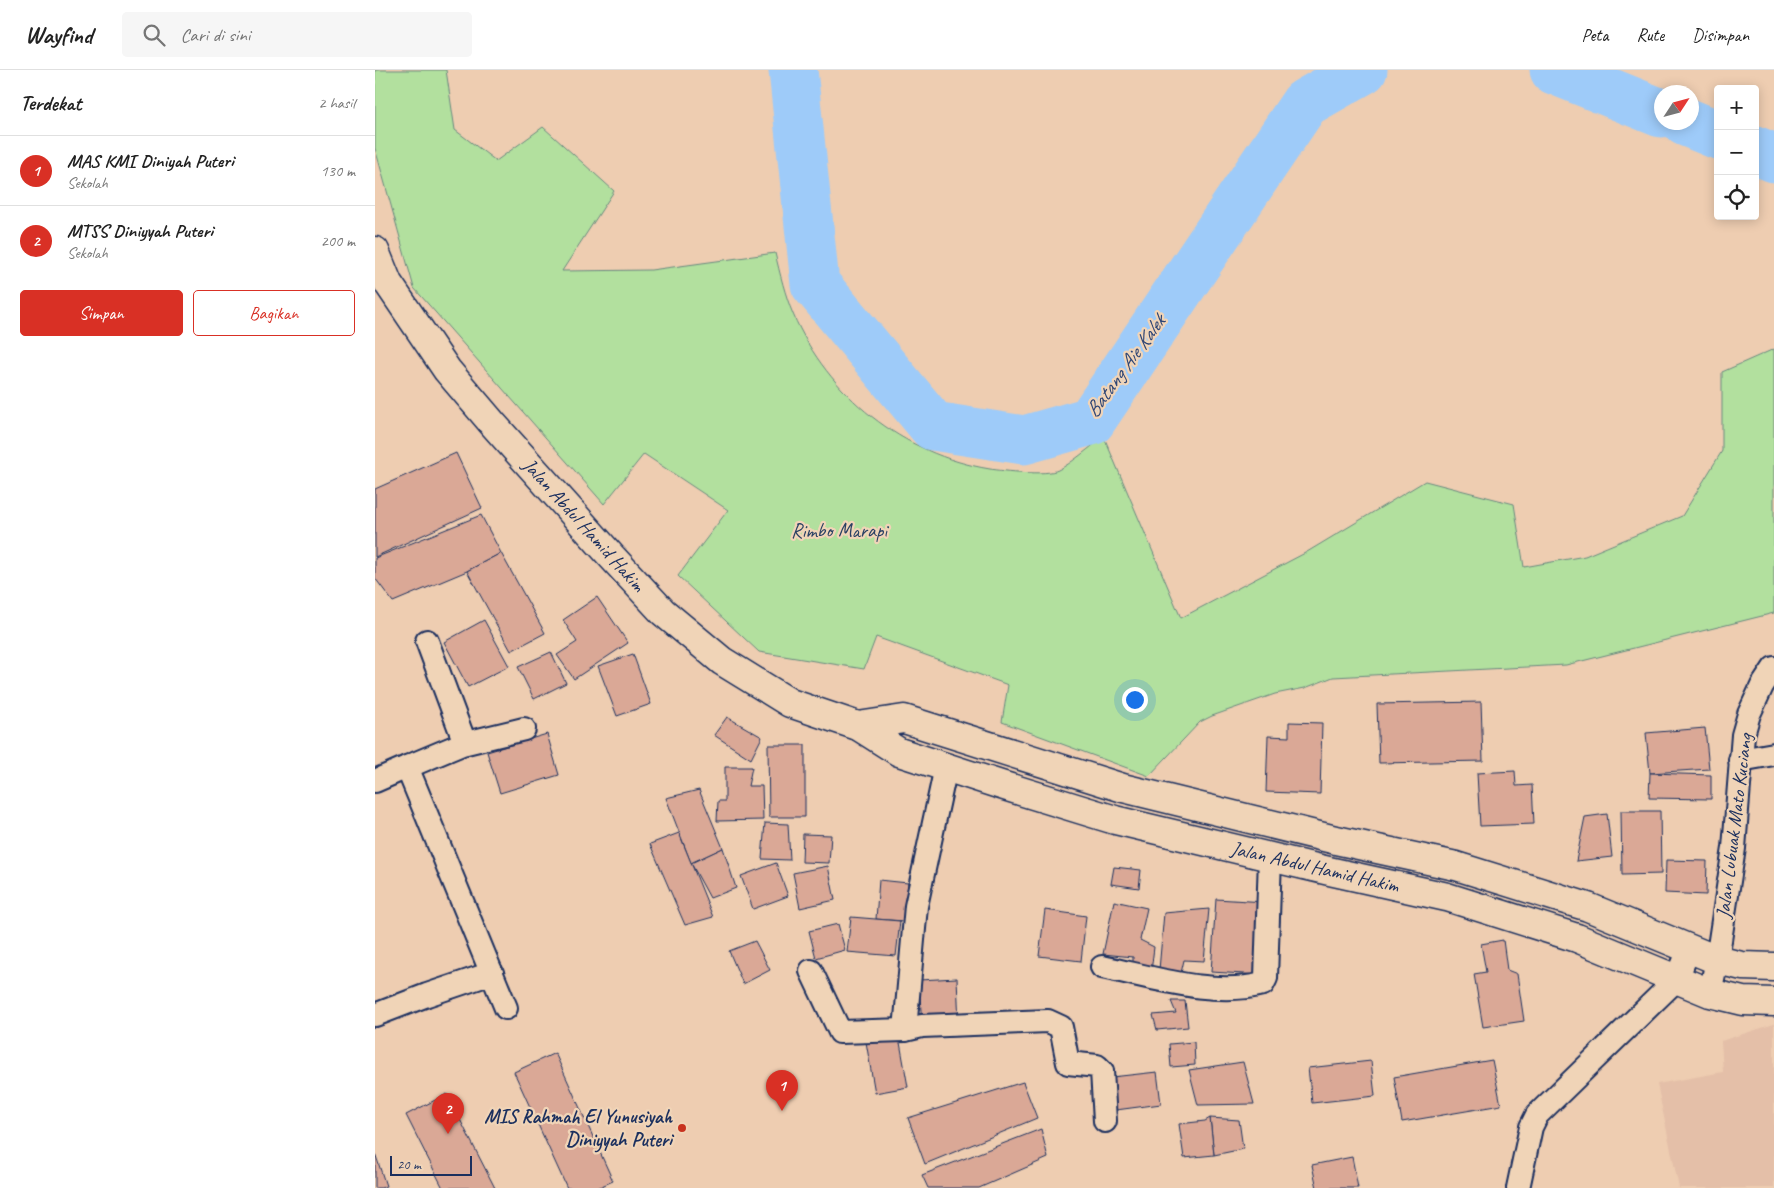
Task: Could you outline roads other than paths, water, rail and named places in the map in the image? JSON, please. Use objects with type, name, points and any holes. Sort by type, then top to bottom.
[{"type":"main road","name":"Jalan Abdul Hamid Hakim","points":[[375,251],[381,286],[458,383],[539,476],[663,612],[722,662],[791,703],[858,726],[899,752],[1115,820],[1447,897],[1577,938],[1710,993],[1743,1001],[1774,1002]]},
{"type":"main road","name":"Jalan Abdul Hamid Hakim","points":[[858,726],[903,719],[1123,788],[1336,840],[1456,866],[1588,907],[1717,960],[1742,966],[1774,967]]},
{"type":"main road","points":[[1329,871],[1336,840]]},
{"type":"street","points":[[427,640],[465,743]]},
{"type":"street","name":"Jalan Lubuak Mato Kuciang","points":[[1710,993],[1735,848],[1743,735],[1749,714],[1762,686],[1774,668]]},
{"type":"street","points":[[375,781],[435,754],[465,743],[524,729]]},
{"type":"street","points":[[1740,760],[1774,754]]},
{"type":"street","points":[[407,767],[506,1008]]},
{"type":"street","points":[[905,1030],[916,906],[946,767]]},
{"type":"street","points":[[1102,967],[1206,988],[1263,984],[1266,978],[1270,857]]},
{"type":"street","points":[[1518,1188],[1531,1127],[1537,1115],[1677,979],[1689,949]]},
{"type":"street","points":[[811,972],[840,1032],[1048,1021],[1055,1023],[1061,1027],[1068,1063],[1097,1066],[1102,1071],[1105,1121]]},
{"type":"street","points":[[375,1013],[492,973]]},
{"type":"waterway","name":"Batang Aie Kalek","points":[[793,70],[815,284],[933,426],[1024,440],[1091,421],[1305,103],[1363,70]]},
{"type":"waterway","name":"Batang Aie Kalek","points":[[1554,70],[1654,110]]},
{"type":"waterway","name":"Batang Aie Kalek","points":[[1699,127],[1714,133]]},
{"type":"waterway","name":"Batang Aie Kalek","points":[[1759,152],[1774,158]]},
{"type":"place","name":"MAS KMI Diniyah Puteri","points":[[782,1111]]},
{"type":"place","name":"MIS Rahmah El Yunusiyah Diniyyah Puteri","points":[[682,1128]]},
{"type":"place","name":"MTSS Diniyyah Puteri","points":[[448,1134]]},
{"type":"park label","name":"Rimbo Marapi","points":[[839,530]]}]
